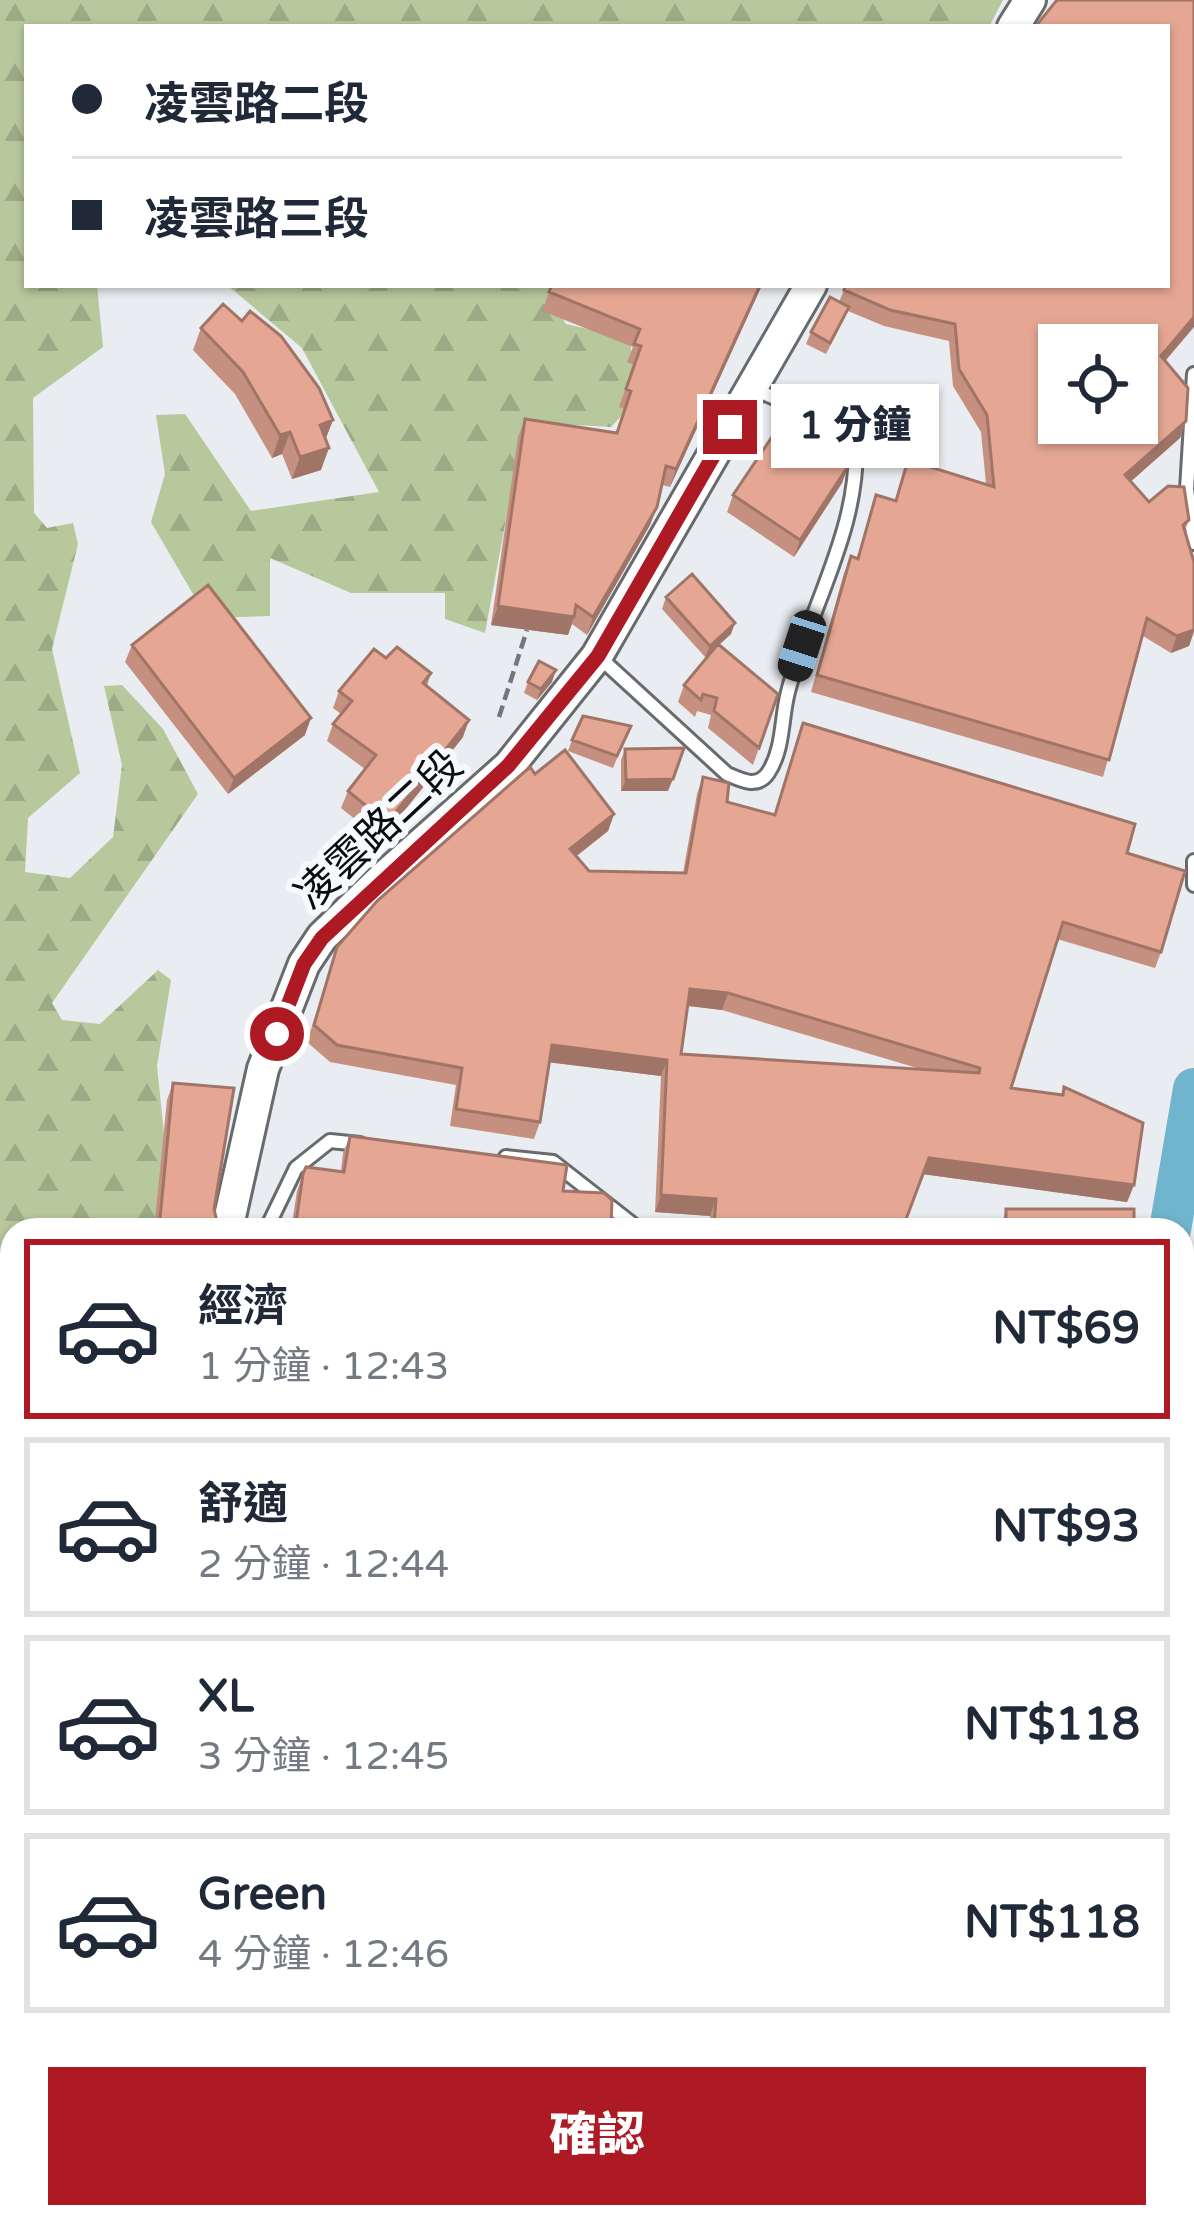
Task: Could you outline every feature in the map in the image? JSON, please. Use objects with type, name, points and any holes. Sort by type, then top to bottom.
[{"type":"street","name":"凌雲路二段","points":[[230,1218],[263,1069],[304,964],[322,938],[368,893],[508,766],[598,656],[809,288]]},
{"type":"lane","points":[[1194,374],[1186,489],[1194,543]]},
{"type":"lane","points":[[752,389],[855,433],[877,422],[892,447]]},
{"type":"lane","points":[[598,656],[727,774],[759,781],[768,773],[782,736],[787,695],[854,503],[855,433]]},
{"type":"lane","points":[[1194,861],[1194,885]]},
{"type":"lane","points":[[272,1218],[296,1168],[330,1141],[374,1145]]},
{"type":"lane","points":[[486,1155],[553,1162],[625,1218]]},
{"type":"path","points":[[499,717],[527,629]]},
{"type":"green space","points":[[0,0],[1003,0],[991,24],[24,24],[24,288],[97,288],[103,347],[33,398],[34,513],[47,528],[73,523],[78,544],[52,649],[80,773],[28,818],[25,872],[70,878],[113,837],[122,765],[104,686],[122,685],[163,729],[198,794],[52,1003],[62,1020],[100,1024],[158,970],[171,980],[157,1066],[175,1218],[0,1218]]},
{"type":"green space","points":[[231,288],[550,288],[550,299],[566,324],[629,338],[640,396],[611,427],[524,422],[485,633],[445,619],[445,593],[351,593],[270,558],[270,616],[207,618],[151,522],[165,474],[156,415],[185,414],[251,511],[379,492],[302,348]]},
{"type":"building","points":[[1057,0],[1194,0],[1194,317],[1161,356],[1188,388],[1186,421],[1125,475],[1149,502],[1168,486],[1184,487],[1189,520],[1183,525],[1194,562],[1194,630],[1177,636],[1147,618],[1109,760],[817,675],[851,556],[858,559],[876,495],[896,501],[908,460],[994,487],[987,415],[959,369],[955,324],[890,310],[845,288],[1170,288],[1170,24],[1037,24]]},
{"type":"building","points":[[551,288],[759,288],[676,469],[666,466],[657,507],[593,617],[576,605],[574,617],[498,606],[525,419],[617,433],[641,346],[634,344],[640,329],[549,292]]},
{"type":"building","points":[[830,297],[849,307],[830,343],[811,332]]},
{"type":"building","points":[[223,304],[242,321],[250,311],[281,336],[319,388],[333,420],[320,425],[329,448],[300,457],[290,432],[280,435],[243,372],[201,328]]},
{"type":"building","points":[[782,422],[848,466],[800,540],[733,495]]},
{"type":"building","points":[[692,574],[735,623],[710,646],[666,597]]},
{"type":"building","points":[[208,585],[311,718],[234,778],[132,645]]},
{"type":"building","points":[[718,644],[778,694],[759,748],[714,711],[717,698],[703,694],[701,700],[684,685]]},
{"type":"building","points":[[397,647],[431,673],[423,683],[469,720],[387,823],[348,791],[376,755],[333,724],[352,701],[339,691],[374,649],[386,658]]},
{"type":"building","points":[[539,661],[556,670],[541,689],[528,682]]},
{"type":"building","points":[[583,716],[631,726],[617,756],[572,740]]},
{"type":"building","points":[[803,723],[1135,824],[1127,853],[1185,871],[1161,952],[1063,922],[1011,1088],[1063,1095],[1064,1087],[1143,1123],[1134,1185],[929,1158],[906,1218],[715,1218],[716,1199],[661,1195],[667,1060],[552,1045],[540,1122],[456,1109],[462,1068],[337,1045],[314,1025],[337,947],[377,901],[530,767],[535,774],[565,750],[614,814],[570,849],[589,871],[686,873],[703,777],[729,783],[727,802],[775,815]],"holes":[[[690,989],[728,993],[980,1068],[979,1073],[681,1054]]]},
{"type":"building","points":[[684,748],[673,779],[626,780],[625,749]]},
{"type":"building","points":[[173,1083],[234,1088],[216,1218],[160,1218]]},
{"type":"building","points":[[350,1136],[567,1165],[563,1191],[604,1193],[612,1200],[611,1218],[297,1218],[306,1167],[344,1172]]},
{"type":"building","points":[[1006,1209],[1134,1209],[1134,1218],[1006,1218]]},
{"type":"waterway","points":[[1172,1218],[1194,1089]]},
{"type":"route","points":[[277,1034],[304,964],[322,938],[508,766],[598,656],[730,427]]}]
